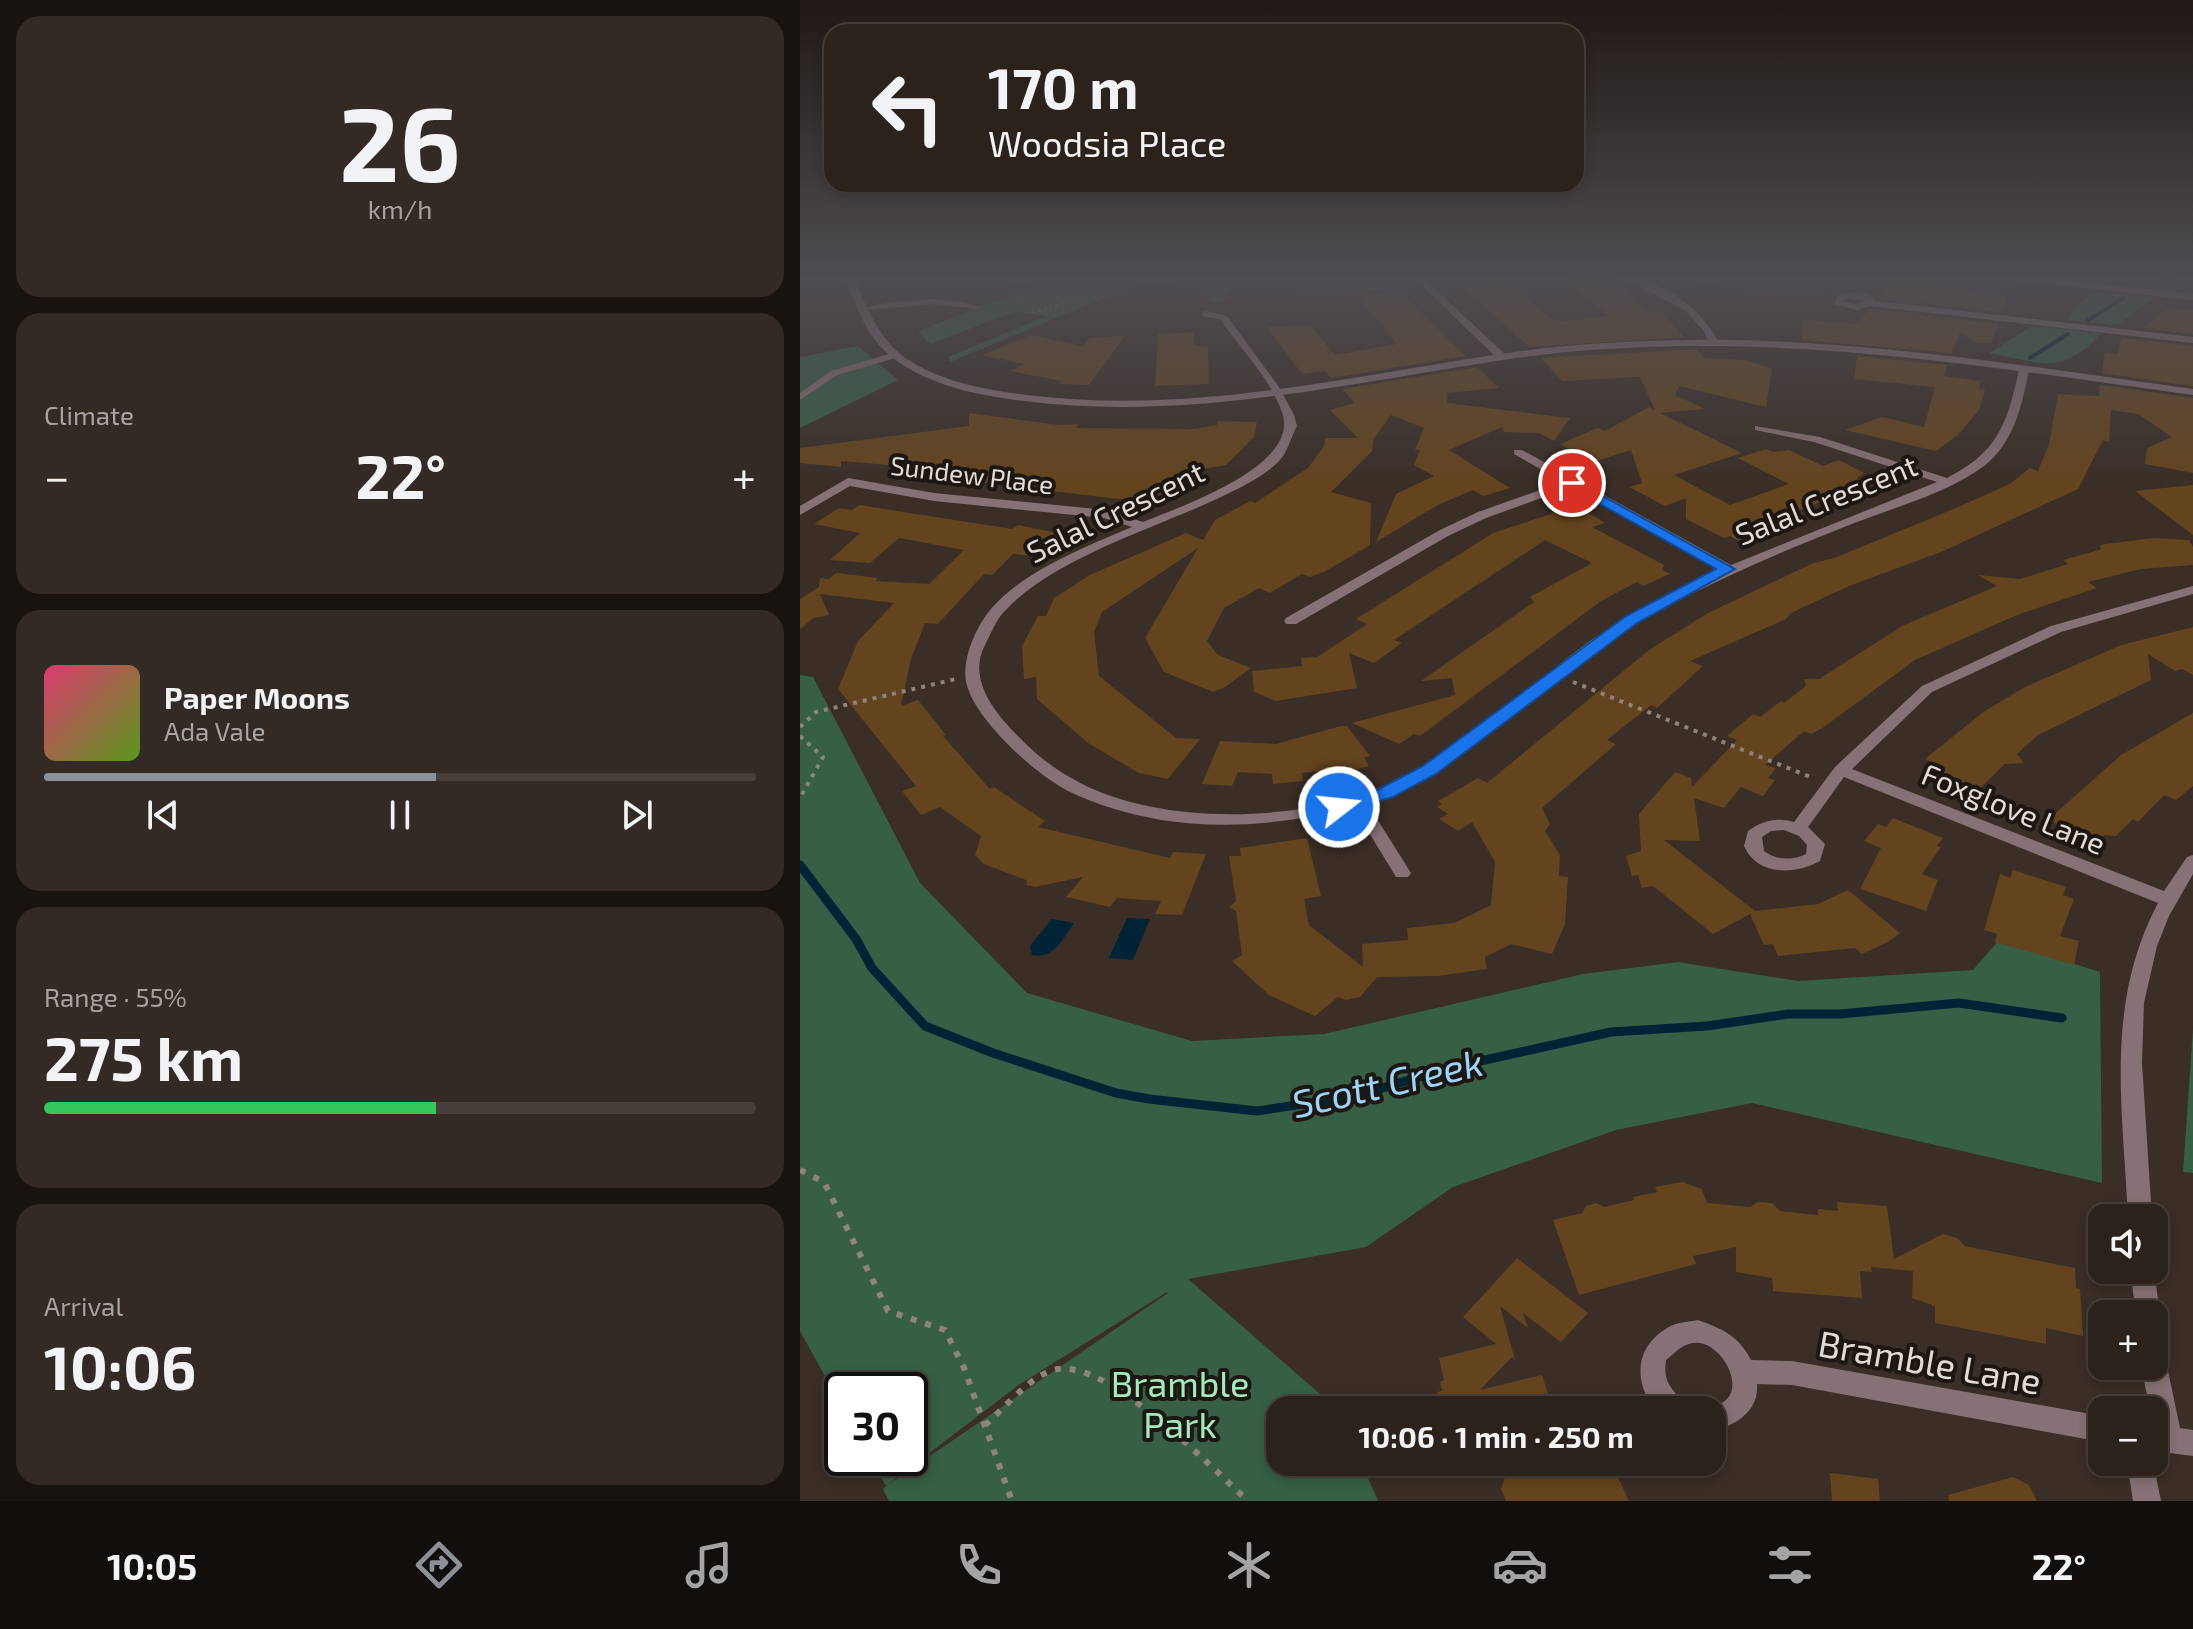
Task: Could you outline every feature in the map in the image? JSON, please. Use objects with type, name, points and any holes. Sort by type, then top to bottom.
[{"type":"street","points":[[888,348],[912,366],[950,382],[1038,401],[1166,406],[1278,396],[1502,357],[1588,348]]},
{"type":"street","name":"Salal Crescent","points":[[1245,348],[1289,414],[1291,426],[1287,441],[1277,456],[1241,482],[1052,568],[1011,596],[989,621],[978,642],[973,679],[979,698],[997,722],[1040,765],[1076,788],[1101,798],[1149,810],[1224,818],[1288,816],[1359,803],[1429,770],[1632,619],[1728,569],[1982,463],[2000,444],[2024,370]]},
{"type":"street","points":[[1492,348],[1502,357]]},
{"type":"street","points":[[1818,348],[1858,350],[2193,392]]},
{"type":"street","points":[[1759,428],[1803,435],[1945,481]]},
{"type":"street","points":[[1518,452],[1728,569]]},
{"type":"street","name":"Sundew Place","points":[[800,511],[848,482],[934,497],[1106,514],[1145,527]]},
{"type":"street","points":[[1291,621],[1444,533],[1495,510],[1572,483]]},
{"type":"street","points":[[1798,828],[1836,777],[1927,689],[2056,629],[2193,590]]},
{"type":"street","name":"Foxglove Lane","points":[[1836,777],[2166,899]]},
{"type":"street","points":[[1359,803],[1402,873]]},
{"type":"street","points":[[2139,1204],[2134,1063],[2138,977],[2166,899],[2193,861]]},
{"type":"street","points":[[1658,1396],[1651,1367],[1663,1343],[1675,1335],[1689,1332],[1718,1338],[1740,1358],[1745,1372],[1741,1401],[1726,1414]]},
{"type":"street","name":"Bramble Lane","points":[[1745,1372],[1792,1373],[2088,1426]]},
{"type":"street","points":[[2157,1380],[2172,1441]]},
{"type":"street","points":[[2143,1476],[2147,1501]]},
{"type":"lane","points":[[800,397],[834,373],[896,355]]},
{"type":"path","points":[[1557,676],[1836,777]]},
{"type":"path","points":[[800,727],[816,712],[940,681],[973,679]]},
{"type":"path","points":[[800,736],[823,757],[800,798]]},
{"type":"path","points":[[800,1170],[824,1182],[888,1311],[945,1330],[985,1425],[1012,1501]]},
{"type":"path","points":[[985,1425],[1054,1369],[1070,1366],[1121,1389],[1248,1501]]},
{"type":"green space","points":[[860,348],[898,380],[800,428],[800,357]]},
{"type":"green space","points":[[970,348],[984,348],[950,362],[948,357]]},
{"type":"green space","points":[[1997,348],[2086,348],[2075,356],[2049,363],[1989,353]]},
{"type":"green space","name":"Bramble Park","points":[[800,675],[813,677],[920,883],[1027,993],[1192,1041],[1324,1034],[1583,974],[1678,962],[1798,981],[1973,970],[1999,940],[2100,972],[2102,1183],[1752,1103],[1616,1130],[1453,1187],[1366,1247],[1188,1279],[1322,1396],[1266,1396],[1266,1476],[1367,1476],[1378,1501],[889,1501],[883,1489],[886,1486],[901,1476],[928,1476],[928,1457],[1167,1292],[1020,1384],[928,1454],[928,1372],[824,1372],[824,1374],[800,1331]]},
{"type":"green space","points":[[2193,1029],[2193,1173],[2183,1172]]},
{"type":"green space","points":[[880,1476],[899,1476],[886,1486]]},
{"type":"water","points":[[1127,918],[1150,919],[1133,960],[1109,958]]},
{"type":"water","points":[[1052,919],[1074,923],[1052,951],[1040,956],[1032,955],[1030,946]]},
{"type":"building","points":[[999,348],[1116,348],[1089,385],[1059,384],[1062,381],[1010,371],[1024,364],[982,355]]},
{"type":"building","points":[[1157,348],[1208,348],[1209,384],[1155,386]]},
{"type":"building","points":[[1283,348],[1329,348],[1335,355],[1374,348],[1458,348],[1466,356],[1332,378],[1324,371],[1302,374]]},
{"type":"building","points":[[1894,348],[1954,348],[1952,353]]},
{"type":"building","points":[[2119,348],[2193,348],[2193,386],[2102,373],[2106,353],[2118,354]]},
{"type":"building","points":[[1696,349],[1704,358],[1746,360],[1772,369],[1766,407],[1679,386],[1675,395],[1705,409],[1660,413],[1742,453],[1674,475],[1730,505],[1789,484],[1738,458],[1766,449],[1773,452],[1789,450],[1823,466],[1839,460],[1864,473],[1857,478],[1867,483],[1761,526],[1771,532],[1739,541],[1730,536],[1724,538],[1686,519],[1686,498],[1665,506],[1629,487],[1642,483],[1631,450],[1593,462],[1560,444],[1598,428],[1605,431],[1649,407],[1655,410],[1640,377],[1562,381],[1541,358]]},
{"type":"building","points":[[1857,356],[1948,365],[1944,376],[1981,381],[1979,389],[1985,390],[1979,410],[1958,435],[1936,451],[1845,430],[1882,417],[1924,427],[1935,387],[1854,379]]},
{"type":"building","points":[[1477,367],[1499,388],[1447,393],[1447,403],[1570,418],[1554,441],[1539,433],[1504,432],[1502,427],[1449,450],[1510,488],[1483,496],[1473,490],[1438,505],[1376,542],[1396,494],[1434,476],[1414,465],[1420,450],[1415,450],[1424,428],[1391,415],[1373,440],[1372,451],[1331,492],[1371,503],[1370,545],[1324,572],[1310,577],[1302,574],[1270,593],[1259,588],[1224,608],[1207,641],[1218,655],[1251,668],[1225,687],[1213,692],[1164,672],[1145,638],[1198,548],[1102,612],[1094,632],[1099,676],[1176,738],[1200,739],[1168,779],[1139,773],[1088,743],[1037,699],[1036,677],[1024,679],[1022,646],[1038,616],[1046,616],[1054,598],[1090,575],[1186,533],[1203,540],[1215,520],[1250,501],[1255,503],[1308,468],[1324,446],[1325,438],[1358,438],[1330,410],[1355,403],[1342,389]]},
{"type":"building","points":[[2100,385],[2193,398],[2193,473],[2145,464],[2147,448],[2172,437],[2138,414],[2111,410],[2109,442],[2103,440],[2078,489],[1941,552],[1849,586],[1791,613],[1786,619],[1690,661],[1703,666],[1657,708],[1651,705],[1607,740],[1616,744],[1542,808],[1550,824],[1545,831],[1560,855],[1559,876],[1568,877],[1565,924],[1552,954],[1511,944],[1485,957],[1487,969],[1438,976],[1377,977],[1360,997],[1346,1000],[1338,997],[1315,1016],[1269,995],[1232,961],[1242,955],[1236,911],[1229,907],[1236,901],[1229,856],[1241,856],[1240,848],[1307,838],[1321,896],[1304,899],[1309,925],[1363,967],[1362,944],[1408,940],[1407,928],[1454,923],[1491,905],[1495,862],[1472,822],[1458,831],[1439,819],[1448,814],[1437,807],[1442,804],[1438,801],[1478,778],[1487,783],[1649,650],[1708,613],[1811,564],[1837,557],[2010,484],[2030,468],[2038,471],[2049,444],[2058,394],[2099,396]]},
{"type":"building","points":[[969,413],[1058,425],[1078,424],[1076,428],[1192,429],[1217,425],[1218,421],[1257,422],[1254,437],[1226,465],[1204,469],[1185,487],[1173,486],[1162,495],[1152,494],[1142,502],[908,473],[914,467],[841,461],[841,467],[800,463],[800,448],[969,426]]},
{"type":"building","points":[[2193,485],[2193,535],[2135,491]]},
{"type":"building","points":[[859,505],[1012,529],[1018,525],[1057,533],[1048,539],[1055,541],[1033,556],[1013,554],[992,575],[984,574],[938,624],[925,623],[911,659],[901,706],[918,700],[946,735],[943,736],[990,789],[994,787],[1045,821],[1038,827],[1170,858],[1173,852],[1206,854],[1182,915],[1155,914],[1161,901],[1117,898],[1110,907],[1066,897],[1083,877],[1035,887],[1027,885],[1026,880],[984,864],[975,855],[981,836],[940,807],[921,815],[902,791],[916,786],[838,689],[858,641],[894,603],[820,594],[829,615],[814,618],[800,629],[800,599],[819,587],[820,578],[829,579],[836,573],[878,578],[875,581],[929,584],[964,550],[899,538],[870,563],[830,560],[860,533],[814,524],[839,508],[852,510]]},
{"type":"building","points":[[1582,509],[1605,523],[1592,527],[1664,565],[1662,570],[1670,574],[1643,586],[1637,582],[1601,601],[1420,736],[1414,734],[1399,744],[1352,723],[1455,695],[1452,678],[1421,681],[1534,602],[1530,597],[1592,563],[1545,540],[1394,640],[1402,643],[1374,663],[1349,653],[1357,688],[1276,701],[1254,692],[1252,671],[1302,666],[1301,658],[1317,657],[1367,624],[1356,619],[1493,533],[1563,510],[1569,513]]},
{"type":"building","points":[[2154,538],[2189,540],[2193,547],[2193,565],[2141,569],[2088,582],[2097,588],[2017,615],[1915,660],[1824,727],[1811,734],[1804,731],[1765,765],[1776,768],[1768,778],[1775,780],[1763,796],[1741,787],[1724,808],[1694,798],[1700,841],[1664,840],[1755,911],[1818,904],[1848,890],[1900,933],[1888,942],[1862,954],[1855,948],[1778,956],[1773,944],[1764,945],[1750,914],[1713,934],[1653,886],[1642,888],[1638,875],[1632,876],[1626,856],[1641,851],[1639,814],[1675,772],[1691,778],[1692,787],[1737,740],[1727,736],[1753,714],[1760,717],[1781,701],[1784,703],[1806,686],[1804,679],[1819,679],[1904,625],[1997,586],[1978,575],[2020,579],[2068,564],[2063,560],[2102,549],[2099,546],[2105,544]]},
{"type":"building","points":[[2193,627],[2193,675],[2182,669],[2175,671],[2148,654],[2151,680],[2038,735],[2017,754],[2024,763],[2005,764],[1981,787],[1976,784],[1968,791],[1922,771],[1932,762],[1925,759],[1982,713],[2025,687],[2121,645]]},
{"type":"building","points":[[2193,713],[2193,786],[2176,800],[2164,795],[2138,822],[2133,819],[2116,836],[2104,835],[2098,842],[2048,820],[2121,755]]},
{"type":"building","points":[[1347,726],[1370,756],[1364,758],[1369,766],[1342,773],[1339,769],[1302,773],[1303,781],[1273,784],[1272,774],[1238,772],[1232,786],[1202,784],[1220,741],[1276,744]]},
{"type":"building","points":[[1893,818],[1943,838],[1937,846],[1941,847],[1922,874],[1938,880],[1926,911],[1860,889],[1881,848],[1864,841],[1878,824],[1886,827]]},
{"type":"building","points":[[2013,870],[2066,887],[2063,895],[2074,899],[2060,936],[2079,941],[2074,965],[1995,942],[1997,934],[1984,930],[2000,874],[2010,878]]},
{"type":"building","points":[[1682,1182],[1702,1189],[1707,1203],[1750,1207],[1758,1202],[1772,1203],[1780,1211],[1818,1215],[1818,1209],[1838,1211],[1837,1202],[1887,1206],[1894,1259],[1943,1234],[1957,1238],[1965,1246],[2075,1268],[2076,1288],[2080,1289],[2083,1336],[2046,1328],[2046,1344],[1935,1323],[1935,1306],[1912,1298],[1913,1271],[1871,1267],[1872,1272],[1860,1271],[1862,1298],[1773,1291],[1772,1278],[1736,1272],[1736,1247],[1693,1256],[1696,1264],[1579,1295],[1553,1220],[1582,1213],[1586,1206],[1596,1203],[1604,1207],[1634,1200],[1633,1197],[1657,1192],[1655,1187]]},
{"type":"building","points":[[1517,1258],[1588,1313],[1561,1342],[1523,1313],[1528,1328],[1500,1306],[1515,1360],[1512,1357],[1480,1390],[1542,1375],[1549,1396],[1438,1396],[1437,1392],[1442,1391],[1440,1382],[1444,1380],[1439,1358],[1496,1344],[1463,1317]]},
{"type":"building","points":[[1830,1473],[1878,1479],[1880,1501],[1832,1501]]},
{"type":"building","points":[[1505,1476],[1617,1476],[1629,1501],[1506,1501],[1501,1489]]},
{"type":"building","points":[[2013,1477],[2029,1485],[2037,1501],[1949,1501],[1948,1495]]},
{"type":"waterway","points":[[2030,358],[2046,348]]},
{"type":"waterway","name":"Scott Creek","points":[[800,865],[856,939],[872,968],[925,1026],[993,1053],[1116,1093],[1149,1099],[1257,1111],[1356,1096],[1449,1068],[1611,1032],[1707,1026],[1788,1014],[1840,1014],[1959,1003],[2062,1018]]},
{"type":"route","points":[[1339,807],[1386,793],[1429,770],[1632,619],[1728,569],[1572,483]]}]
